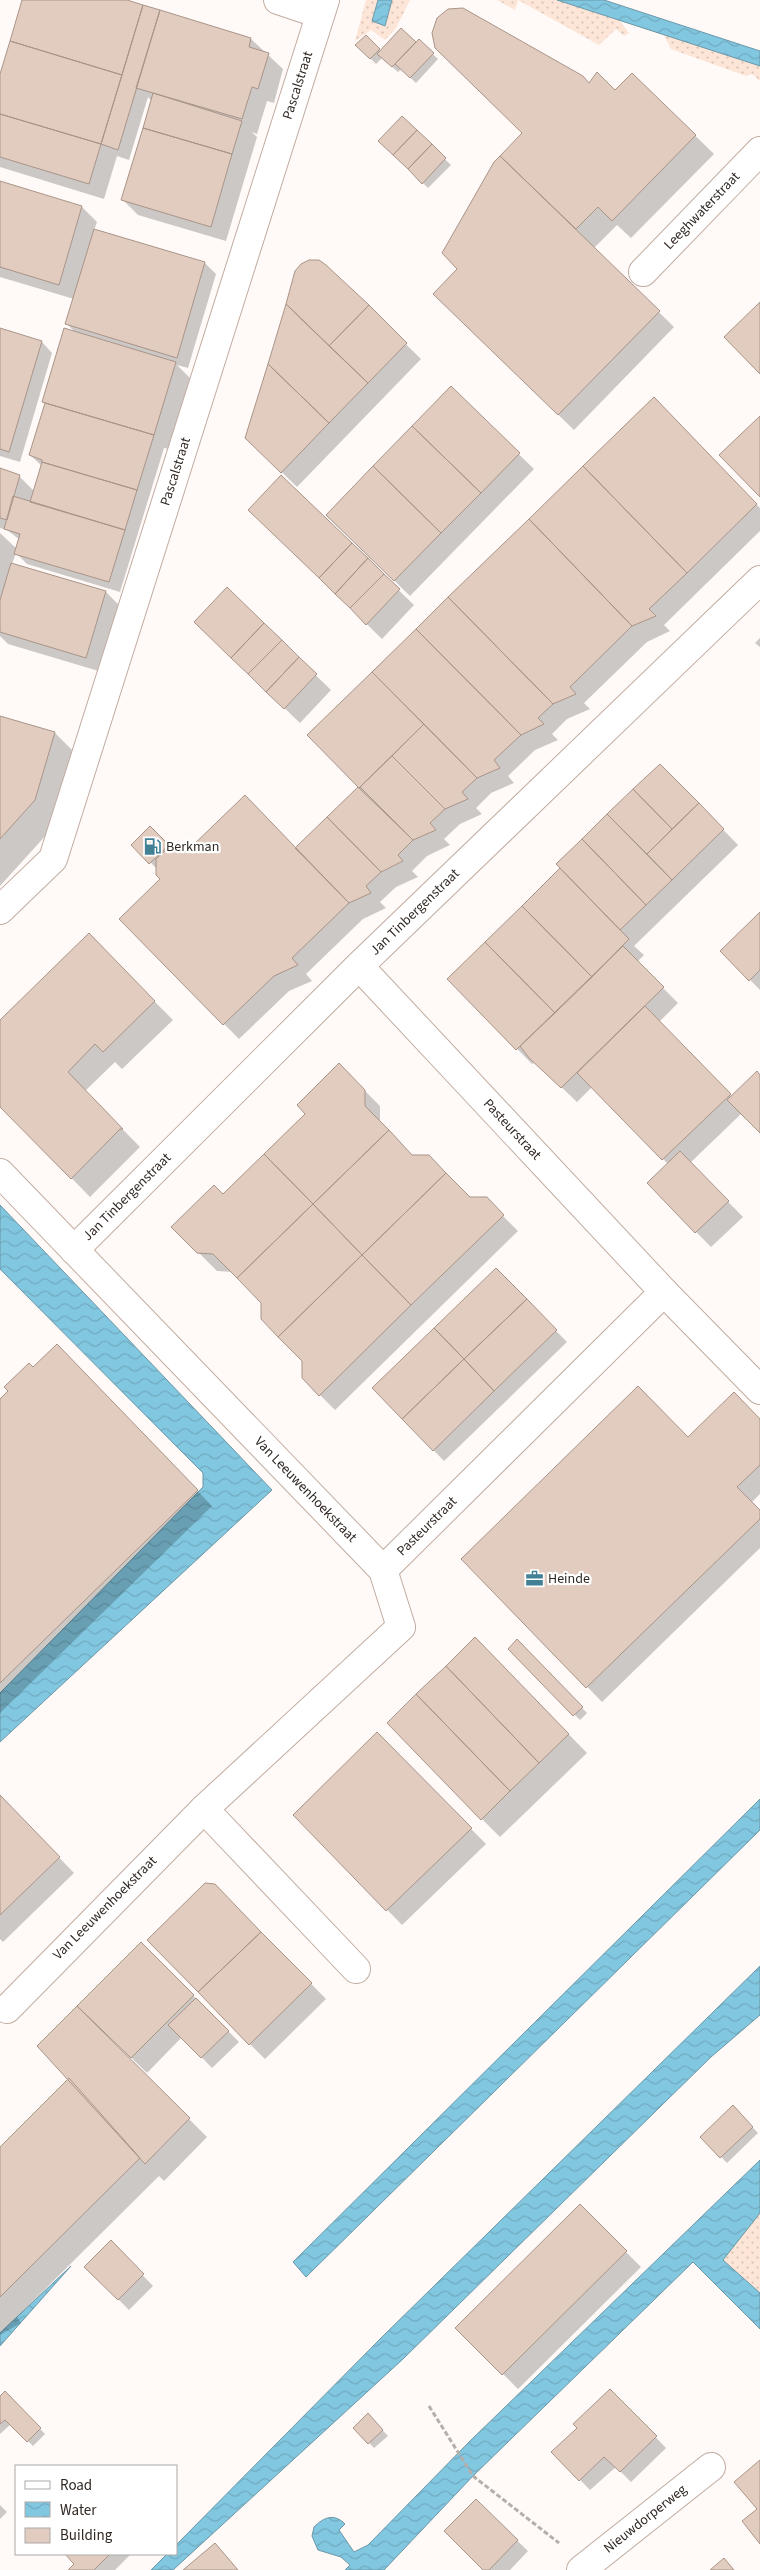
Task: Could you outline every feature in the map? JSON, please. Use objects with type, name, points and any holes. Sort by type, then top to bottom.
[{"type":"street","name":"Pascalstraat","points":[[0,910],[53,859],[323,7],[278,0]]},
{"type":"street","name":"Leeghwaterstraat","points":[[644,272],[760,151]]},
{"type":"street","name":"Jan Tinbergenstraat","points":[[74,1250],[359,966],[760,580]]},
{"type":"street","name":"Pasteurstraat","points":[[359,966],[664,1292],[760,1390]]},
{"type":"street","name":"Van Leeuwenhoekstraat","points":[[0,1173],[383,1570],[401,1628],[204,1809],[7,2008]]},
{"type":"street","name":"Pasteurstraat","points":[[383,1570],[664,1292]]},
{"type":"street","points":[[204,1809],[356,1969]]},
{"type":"street","name":"Nieuwdorperweg","points":[[584,2568],[711,2467]]},
{"type":"path","points":[[429,2406],[473,2476],[584,2568]]},
{"type":"shaded area","points":[[366,0],[378,0],[372,21],[385,26],[392,0],[410,0],[396,28],[385,40],[371,30],[355,41]]},
{"type":"shaded area","points":[[497,0],[518,0],[515,10]]},
{"type":"shaded area","points":[[518,0],[557,0],[620,21],[629,33],[624,36],[616,29],[599,45]]},
{"type":"shaded area","points":[[664,35],[760,66],[760,81],[752,74],[746,76],[671,49]]},
{"type":"shaded area","points":[[760,2213],[760,2293],[723,2260]]},
{"type":"water","points":[[378,0],[392,0],[385,26],[372,21]]},
{"type":"water","points":[[557,0],[604,0],[760,51],[760,66]]},
{"type":"water","points":[[0,1205],[272,1490],[0,1742],[0,1693],[203,1487],[203,1473],[0,1269]]},
{"type":"water","points":[[760,1799],[760,1830],[306,2277],[293,2262]]},
{"type":"water","points":[[760,1966],[760,2015],[711,2057],[403,2359],[173,2570],[151,2570],[166,2555],[178,2555],[178,2543],[382,2337]]},
{"type":"water","points":[[760,2160],[760,2213],[723,2260],[760,2293],[760,2329],[693,2262],[473,2476],[384,2570],[345,2570],[350,2565],[341,2557],[318,2550],[312,2536],[314,2527],[325,2519],[333,2517],[345,2524],[339,2530],[354,2552],[368,2545],[470,2441]]},
{"type":"water","points":[[71,2266],[0,2346],[0,2333]]},
{"type":"building","points":[[22,0],[127,0],[143,5],[122,75],[10,41]]},
{"type":"building","points":[[143,5],[160,10],[118,150],[101,144]]},
{"type":"building","points":[[463,8],[583,76],[589,83],[597,72],[615,90],[632,73],[696,135],[612,221],[598,207],[576,229],[500,156],[522,133],[435,48],[432,33],[437,18],[448,9]]},
{"type":"building","points":[[160,10],[251,38],[249,47],[269,53],[258,89],[252,87],[242,119],[136,88]]},
{"type":"building","points":[[401,28],[416,42],[392,67],[377,54]]},
{"type":"building","points":[[366,35],[380,49],[370,59],[355,45]]},
{"type":"building","points":[[419,39],[434,53],[410,78],[395,64]]},
{"type":"building","points":[[10,41],[122,75],[101,144],[0,114],[0,74]]},
{"type":"building","points":[[153,93],[242,121],[232,154],[143,128]]},
{"type":"building","points":[[0,114],[101,144],[89,184],[0,157]]},
{"type":"building","points":[[402,116],[417,130],[393,155],[378,141]]},
{"type":"building","points":[[143,128],[232,154],[211,227],[121,200]]},
{"type":"building","points":[[417,130],[432,144],[408,169],[393,155]]},
{"type":"building","points":[[432,144],[446,158],[422,184],[408,169]]},
{"type":"building","points":[[500,156],[660,311],[558,415],[433,294],[457,269],[442,253],[494,162]]},
{"type":"building","points":[[0,181],[82,206],[59,285],[0,267]]},
{"type":"building","points":[[94,229],[205,262],[177,358],[65,324]]},
{"type":"building","points":[[309,260],[319,260],[326,265],[369,305],[329,346],[286,304],[295,271],[301,264]]},
{"type":"building","points":[[760,302],[760,374],[724,337]]},
{"type":"building","points":[[286,304],[368,383],[329,423],[268,364]]},
{"type":"building","points":[[369,305],[407,343],[368,383],[329,346]]},
{"type":"building","points":[[0,328],[42,341],[9,452],[0,449]]},
{"type":"building","points":[[64,328],[176,362],[154,435],[42,402]]},
{"type":"building","points":[[268,364],[329,423],[281,473],[245,438]]},
{"type":"building","points":[[451,386],[520,453],[481,493],[412,426]]},
{"type":"building","points":[[654,397],[757,504],[687,573],[583,466]]},
{"type":"building","points":[[45,403],[154,435],[137,490],[42,462],[42,460],[29,455]]},
{"type":"building","points":[[760,416],[760,497],[719,455]]},
{"type":"building","points":[[412,426],[481,493],[441,533],[373,466]]},
{"type":"building","points":[[42,462],[137,490],[125,530],[30,502]]},
{"type":"building","points":[[373,466],[441,533],[394,581],[326,515]]},
{"type":"building","points":[[583,466],[687,573],[649,609],[656,616],[632,626],[529,519]]},
{"type":"building","points":[[0,468],[20,475],[7,520],[0,518]]},
{"type":"building","points":[[281,475],[352,543],[319,578],[248,510]]},
{"type":"building","points":[[13,496],[125,530],[109,582],[14,554],[20,534],[4,529]]},
{"type":"building","points":[[529,519],[632,626],[570,687],[576,694],[553,704],[448,597]]},
{"type":"building","points":[[352,543],[368,558],[335,594],[319,578]]},
{"type":"building","points":[[368,558],[384,574],[350,608],[335,594]]},
{"type":"building","points":[[11,563],[106,591],[86,658],[0,632],[0,600]]},
{"type":"building","points":[[384,574],[400,589],[366,625],[350,608]]},
{"type":"building","points":[[227,587],[264,623],[231,658],[194,622]]},
{"type":"building","points":[[448,597],[553,704],[538,718],[544,724],[521,735],[416,629]]},
{"type":"building","points":[[264,623],[282,640],[248,674],[231,658]]},
{"type":"building","points":[[416,629],[521,735],[494,760],[500,768],[477,778],[372,672]]},
{"type":"building","points":[[282,640],[299,657],[266,692],[248,674]]},
{"type":"building","points":[[299,657],[317,674],[284,709],[266,692]]},
{"type":"building","points":[[372,672],[424,724],[359,788],[307,735]]},
{"type":"building","points":[[0,716],[55,732],[35,800],[0,839]]},
{"type":"building","points":[[424,724],[477,778],[462,792],[468,799],[445,809],[392,756]]},
{"type":"building","points":[[392,756],[445,809],[430,823],[436,830],[413,840],[360,787]]},
{"type":"building","points":[[660,764],[699,803],[672,829],[633,789]]},
{"type":"building","points":[[358,787],[413,840],[398,855],[403,861],[381,872],[327,817]]},
{"type":"building","points":[[633,789],[672,829],[647,854],[607,814]]},
{"type":"building","points":[[245,795],[349,903],[292,958],[298,965],[274,976],[223,1025],[119,919],[160,879],[156,875],[156,859],[167,849],[182,849],[186,852]]},
{"type":"building","points":[[699,803],[724,829],[672,880],[647,854]]},
{"type":"building","points":[[607,814],[672,880],[646,905],[582,839]]},
{"type":"building","points":[[327,817],[381,872],[366,886],[371,893],[349,903],[295,848]]},
{"type":"building","points":[[150,826],[169,845],[149,864],[131,845]]},
{"type":"building","points":[[582,839],[646,905],[620,930],[556,864]]},
{"type":"building","points":[[560,868],[629,939],[592,977],[522,906]]},
{"type":"building","points":[[522,906],[592,977],[555,1013],[485,942]]},
{"type":"building","points":[[760,912],[760,970],[749,981],[720,951]]},
{"type":"building","points":[[89,933],[155,1001],[103,1052],[95,1044],[68,1072],[123,1129],[120,1129],[71,1179],[0,1107],[0,1020]]},
{"type":"building","points":[[485,942],[555,1013],[516,1050],[447,979]]},
{"type":"building","points":[[623,946],[664,987],[561,1088],[529,1058],[520,1046]]},
{"type":"building","points":[[645,1006],[731,1094],[662,1160],[577,1073]]},
{"type":"building","points":[[339,1063],[365,1090],[365,1106],[389,1130],[313,1204],[264,1154],[305,1114],[297,1105]]},
{"type":"building","points":[[757,1071],[760,1075],[760,1133],[727,1100]]},
{"type":"building","points":[[389,1130],[412,1155],[429,1155],[446,1173],[362,1255],[313,1204]]},
{"type":"building","points":[[680,1151],[729,1201],[695,1233],[647,1183]]},
{"type":"building","points":[[264,1154],[313,1204],[237,1278],[213,1254],[197,1253],[171,1227],[214,1185],[223,1194]]},
{"type":"building","points":[[446,1173],[470,1197],[487,1197],[504,1215],[411,1305],[362,1255]]},
{"type":"building","points":[[313,1204],[362,1255],[278,1337],[261,1319],[261,1303],[237,1278]]},
{"type":"building","points":[[362,1255],[411,1305],[319,1396],[302,1378],[302,1361],[278,1337]]},
{"type":"building","points":[[496,1268],[527,1299],[464,1359],[434,1328]]},
{"type":"building","points":[[527,1299],[557,1330],[494,1391],[464,1359]]},
{"type":"building","points":[[434,1328],[464,1359],[402,1419],[372,1388]]},
{"type":"building","points":[[57,1344],[198,1490],[0,1683],[0,1399],[8,1391],[4,1387],[29,1363],[33,1367]]},
{"type":"building","points":[[464,1359],[494,1391],[433,1451],[402,1419]]},
{"type":"building","points":[[638,1386],[688,1437],[734,1392],[760,1419],[760,1465],[737,1487],[760,1510],[760,1519],[586,1688],[461,1559]]},
{"type":"building","points":[[475,1637],[569,1734],[539,1763],[446,1666]]},
{"type":"building","points":[[517,1639],[583,1707],[573,1716],[508,1649]]},
{"type":"building","points":[[446,1666],[539,1763],[510,1791],[416,1694]]},
{"type":"building","points":[[416,1694],[510,1791],[481,1820],[387,1723]]},
{"type":"building","points":[[377,1732],[472,1828],[386,1911],[293,1815]]},
{"type":"building","points":[[0,1795],[60,1857],[0,1915]]},
{"type":"building","points":[[205,1883],[215,1884],[261,1932],[198,1992],[147,1940]]},
{"type":"building","points":[[261,1932],[312,1983],[249,2045],[198,1992]]},
{"type":"building","points":[[141,1942],[194,1995],[131,2058],[77,2006]]},
{"type":"building","points":[[196,1998],[229,2031],[201,2058],[168,2025]]},
{"type":"building","points":[[77,2006],[190,2118],[145,2164],[37,2046]]},
{"type":"building","points":[[69,2078],[140,2158],[0,2297],[0,2147]]},
{"type":"building","points":[[733,2105],[753,2127],[720,2158],[700,2137]]},
{"type":"building","points":[[580,2204],[627,2251],[502,2375],[455,2328]]},
{"type":"building","points":[[111,2240],[144,2274],[118,2300],[84,2267]]},
{"type":"building","points":[[610,2389],[657,2436],[620,2472],[604,2457],[579,2481],[551,2452],[577,2428],[573,2424]]},
{"type":"building","points":[[5,2391],[41,2428],[27,2442],[5,2420],[0,2424],[0,2396]]},
{"type":"building","points":[[368,2413],[383,2430],[368,2444],[353,2428]]},
{"type":"building","points":[[760,2460],[760,2544],[742,2521],[757,2509],[734,2482]]},
{"type":"building","points":[[476,2499],[518,2540],[489,2570],[483,2570],[444,2531]]},
{"type":"building","points":[[215,2543],[238,2570],[183,2570]]},
{"type":"building","points":[[66,2555],[109,2555],[94,2570],[68,2570],[74,2564]]},
{"type":"building","points":[[724,2558],[734,2570],[710,2570]]},
{"type":"place","name":"Berkman","points":[[152,847]]},
{"type":"place","name":"Heinde","points":[[534,1579]]}]
